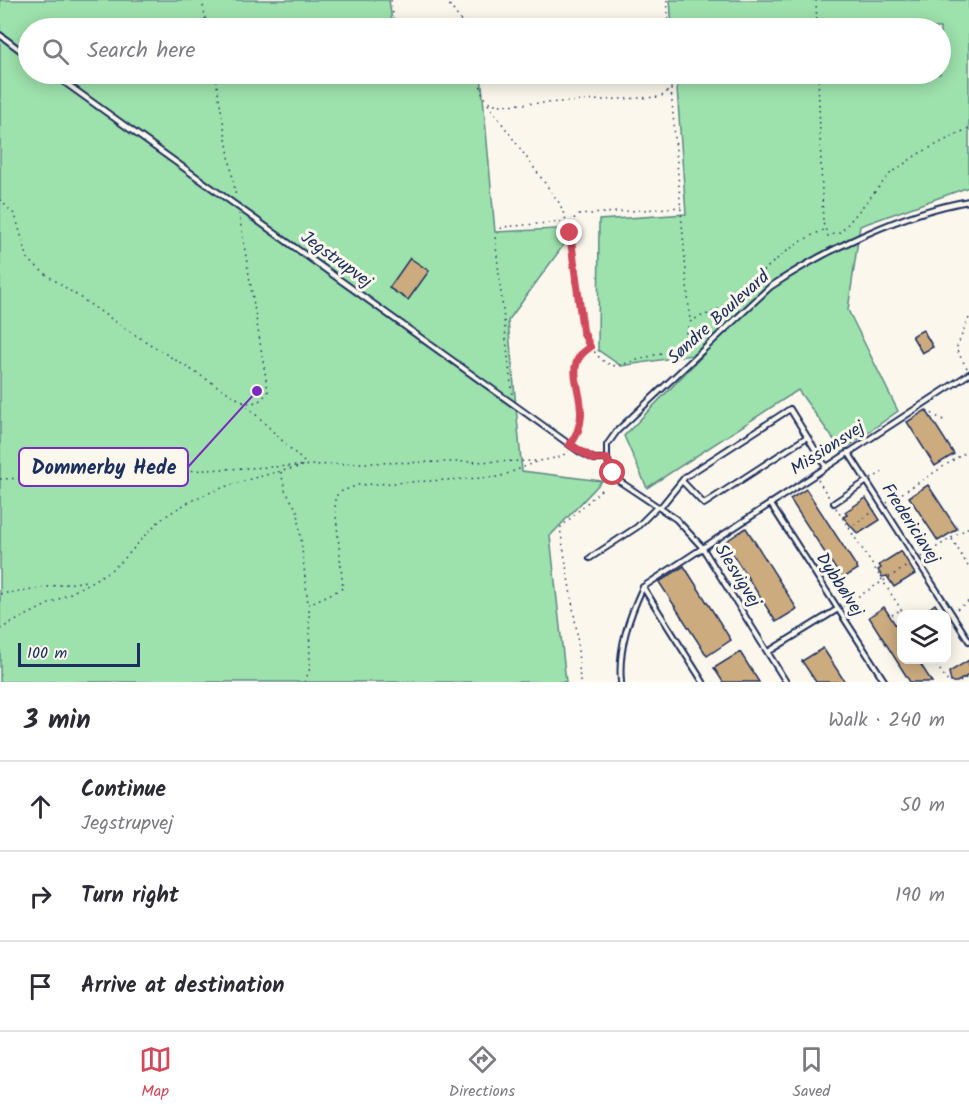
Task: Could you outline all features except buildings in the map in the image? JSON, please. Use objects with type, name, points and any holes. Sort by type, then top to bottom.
[{"type":"lane","points":[[0,35],[18,48]]},
{"type":"lane","name":"Jegstrupvej","points":[[67,84],[571,446],[594,459],[607,459]]},
{"type":"lane","name":"Søndre Boulevard","points":[[607,459],[607,445],[617,431],[770,287],[794,270],[895,222],[935,207],[969,201]]},
{"type":"lane","name":"Missionsvej","points":[[643,586],[969,373]]},
{"type":"lane","points":[[590,558],[637,527],[682,481],[790,409],[826,467]]},
{"type":"lane","points":[[682,481],[704,504],[807,436]]},
{"type":"lane","name":"Fredericiavej","points":[[848,452],[949,610]]},
{"type":"lane","name":"Slesvigvej","points":[[607,459],[619,481],[676,519],[702,547],[786,682]]},
{"type":"lane","points":[[834,503],[867,481]]},
{"type":"lane","name":"Dybbølvej","points":[[770,503],[885,682]]},
{"type":"lane","points":[[621,682],[620,665],[625,634],[643,586]]},
{"type":"lane","points":[[643,586],[703,682]]},
{"type":"lane","points":[[768,652],[838,609]]},
{"type":"lane","name":"Fredericiavej","points":[[951,613],[969,641]]},
{"type":"path","points":[[202,0],[205,18]]},
{"type":"path","points":[[391,0],[394,18]]},
{"type":"path","points":[[446,0],[459,18]]},
{"type":"path","points":[[668,0],[669,18]]},
{"type":"path","points":[[816,0],[817,18]]},
{"type":"path","points":[[217,84],[268,391],[261,401],[243,402]]},
{"type":"path","points":[[480,84],[486,101],[560,204],[569,230],[583,331],[590,347],[612,366],[627,364],[675,349],[681,345],[690,322],[671,84]]},
{"type":"path","points":[[818,84],[824,230],[832,237],[841,232],[890,174],[918,154],[969,128]]},
{"type":"path","points":[[486,101],[503,105],[652,98],[664,95],[671,89]]},
{"type":"path","points":[[0,200],[15,215],[28,259],[44,273],[129,331],[243,402],[307,465]]},
{"type":"path","points":[[569,230],[571,221],[578,215],[681,207]]},
{"type":"path","points":[[513,404],[496,233],[502,227],[560,222],[569,230]]},
{"type":"path","points":[[690,322],[717,310],[786,252],[824,230]]},
{"type":"path","points":[[969,318],[956,349],[969,373]]},
{"type":"path","points":[[0,479],[307,465],[539,461],[561,457],[571,446],[579,430],[583,412],[574,368],[580,356],[590,347]]},
{"type":"path","points":[[922,405],[942,420],[945,418]]},
{"type":"path","points":[[848,528],[969,450]]},
{"type":"path","points":[[309,604],[344,588],[335,505],[335,497],[340,492],[358,485],[489,479],[539,461]]},
{"type":"path","points":[[0,629],[106,573],[129,556],[164,517],[197,498],[248,479],[307,465]]},
{"type":"path","points":[[281,471],[285,490],[298,513],[309,604],[310,668],[305,682]]},
{"type":"path","points":[[867,481],[884,472]]},
{"type":"path","points":[[814,475],[902,609],[892,615]]},
{"type":"path","points":[[580,682],[577,632],[560,528],[602,489]]},
{"type":"path","points":[[838,609],[969,527]]},
{"type":"path","points":[[951,538],[969,568]]},
{"type":"path","points":[[0,594],[91,581]]},
{"type":"path","points":[[951,613],[969,601]]},
{"type":"path","points":[[936,664],[948,682]]},
{"type":"path","points":[[960,682],[969,676]]},
{"type":"green space","points":[[0,0],[389,0],[392,18],[18,18],[18,84],[482,84],[495,232],[576,228],[508,321],[522,471],[602,481],[550,536],[566,682],[0,682]]},
{"type":"green space","points":[[670,0],[969,0],[969,187],[860,226],[848,310],[898,411],[842,451],[798,390],[647,488],[624,436],[705,353],[621,366],[598,350],[599,220],[686,214],[677,84],[951,84],[951,18],[671,18]]},
{"type":"place","name":"Dommerby Hede","points":[[257,391]]},
{"type":"route","points":[[570,233],[583,331],[590,347],[576,361],[574,368],[583,412],[579,430],[570,445],[594,459],[607,459],[613,473]]}]
